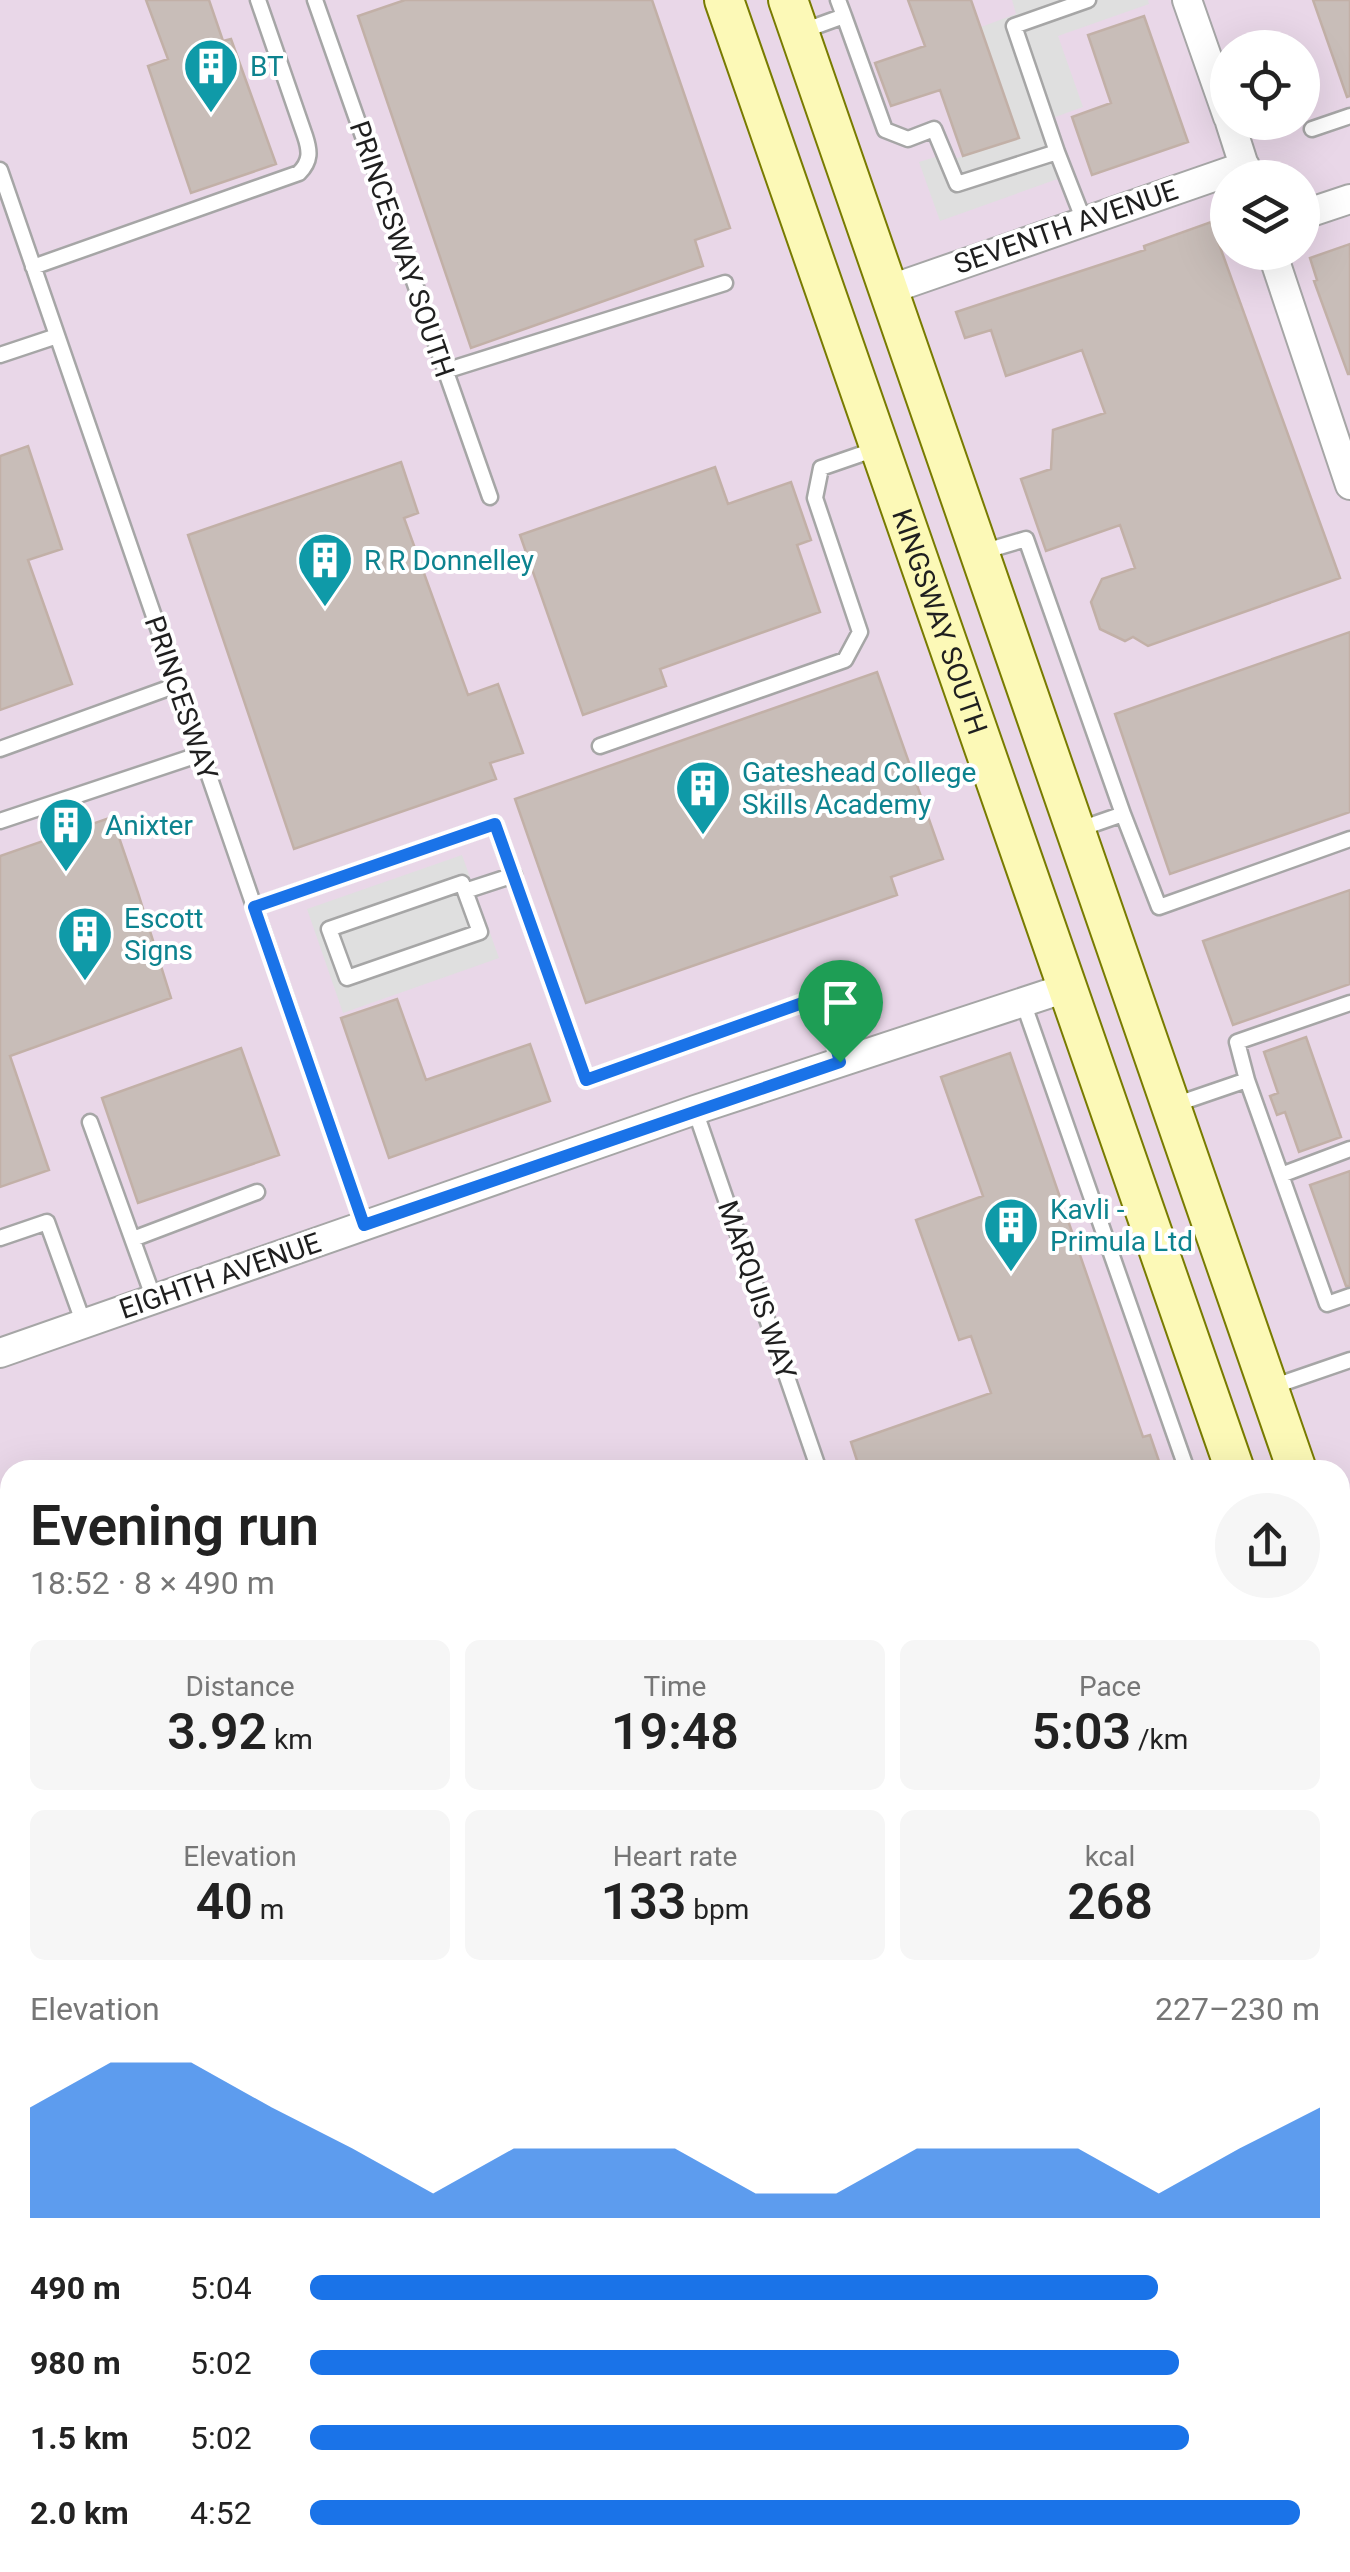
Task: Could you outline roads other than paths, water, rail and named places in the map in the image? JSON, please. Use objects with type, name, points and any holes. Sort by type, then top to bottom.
[{"type":"street","name":"KINGSWAY SOUTH","points":[[724,0],[1231,1460]]},
{"type":"street","points":[[1187,0],[1210,67]]},
{"type":"street","points":[[794,16],[1294,1460]]},
{"type":"street","name":"SEVENTH AVENUE","points":[[888,290],[1084,221],[1210,183]]},
{"type":"street","points":[[1320,209],[1350,199]]},
{"type":"street","points":[[1278,270],[1350,485]]},
{"type":"street","name":"EIGHTH AVENUE","points":[[0,1353],[695,1110],[1066,988]]},
{"type":"lane","points":[[34,266],[299,173],[306,166],[306,136],[258,0]]},
{"type":"lane","name":"PRINCESWAY SOUTH","points":[[315,0],[490,497]]},
{"type":"lane","points":[[838,0],[885,130],[908,139],[934,129],[957,184],[1057,152]]},
{"type":"lane","points":[[1084,221],[1014,26],[1088,0]]},
{"type":"lane","points":[[794,16],[844,16]]},
{"type":"lane","points":[[1320,125],[1350,116]]},
{"type":"lane","name":"PRINCESWAY","points":[[0,170],[364,1225]]},
{"type":"lane","points":[[445,371],[725,283]]},
{"type":"lane","points":[[0,356],[58,336]]},
{"type":"lane","points":[[600,746],[845,660],[860,632],[815,498],[821,468],[880,448]]},
{"type":"lane","points":[[978,553],[1026,539],[1122,814],[1159,907],[1350,840]]},
{"type":"lane","points":[[0,748],[177,685]]},
{"type":"lane","points":[[0,821],[201,754]]},
{"type":"lane","points":[[1074,831],[1122,814]]},
{"type":"lane","points":[[254,907],[495,824],[586,1080],[822,996],[840,1062]]},
{"type":"lane","points":[[465,891],[514,875]]},
{"type":"lane","points":[[462,883],[465,891],[480,932],[346,978],[330,928],[462,883]]},
{"type":"lane","points":[[1023,1002],[1184,1460]]},
{"type":"lane","points":[[1350,1003],[1236,1042],[1327,1304],[1350,1296]]},
{"type":"lane","points":[[1170,1106],[1248,1080]]},
{"type":"lane","name":"MARQUIS WAY","points":[[695,1110],[816,1460]]},
{"type":"lane","points":[[90,1122],[154,1299]]},
{"type":"lane","points":[[1281,1175],[1350,1148]]},
{"type":"lane","points":[[133,1239],[257,1192]]},
{"type":"lane","points":[[0,1238],[47,1222],[84,1324]]},
{"type":"lane","points":[[1269,1388],[1350,1360]]},
{"type":"place","name":"BT","points":[[211,115]]},
{"type":"place","name":"R R Donnelley","points":[[325,609]]},
{"type":"place","name":"Gateshead College Skills Academy","points":[[703,837]]},
{"type":"place","name":"Anixter","points":[[66,874]]},
{"type":"place","name":"Escott Signs","points":[[85,983]]},
{"type":"place","name":"Kavli - Primula Ltd","points":[[1011,1274]]}]
